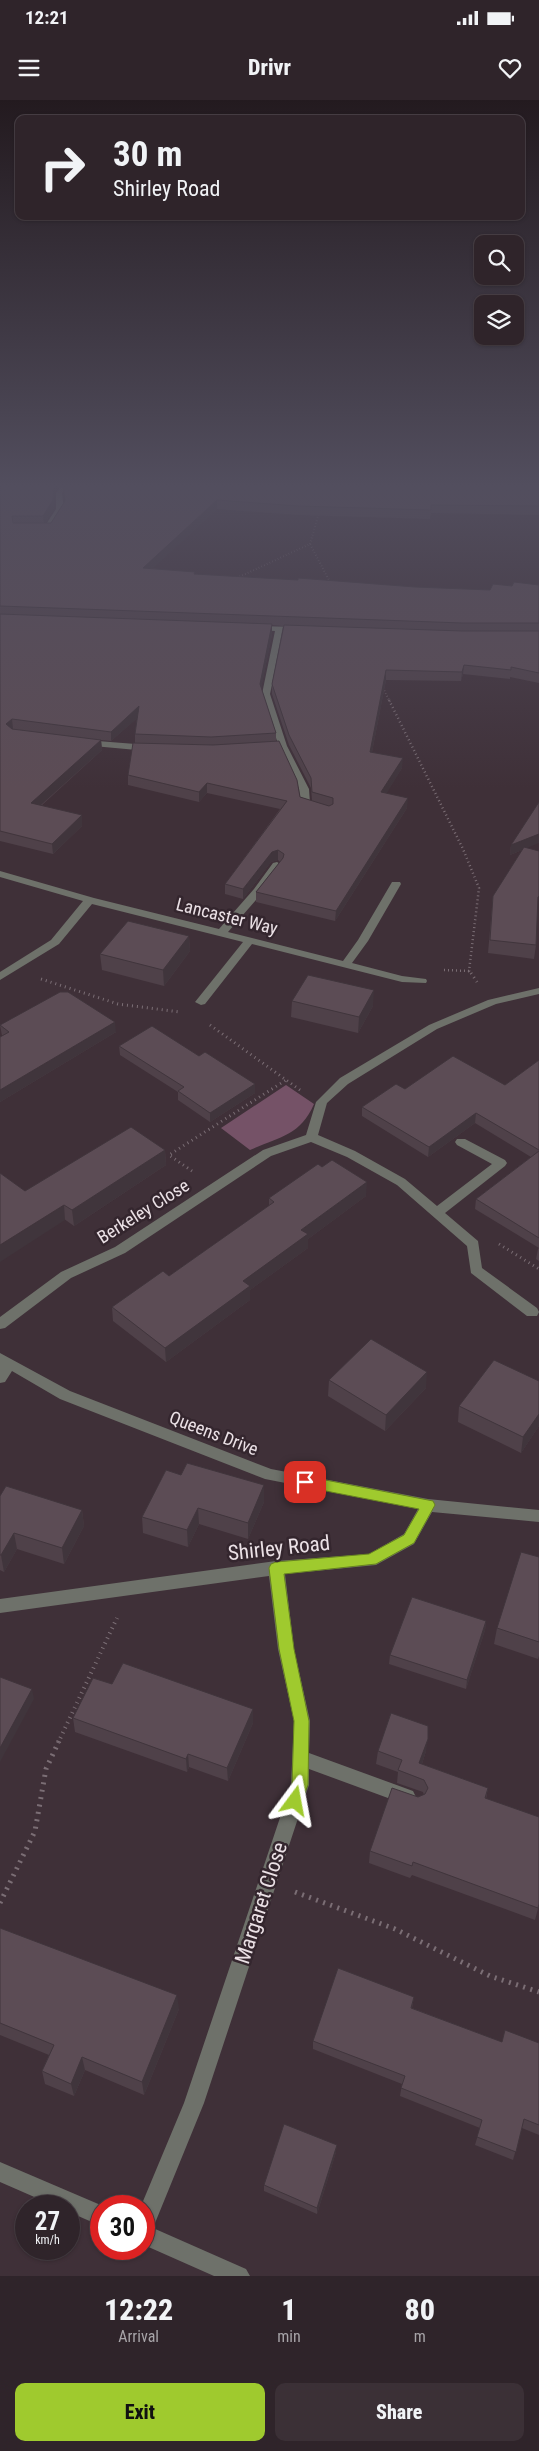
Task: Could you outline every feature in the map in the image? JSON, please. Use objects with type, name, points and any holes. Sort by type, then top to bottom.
[{"type":"street","points":[[250,628],[307,630]]},
{"type":"street","points":[[279,629],[266,694],[283,746],[304,789],[305,805],[328,811]]},
{"type":"street","points":[[71,742],[154,749]]},
{"type":"street","points":[[253,751],[283,746]]},
{"type":"street","points":[[222,932],[258,891],[277,865]]},
{"type":"street","name":"Lancaster Way","points":[[0,874],[90,900],[402,979],[422,981]]},
{"type":"street","points":[[351,965],[396,884]]},
{"type":"street","points":[[0,977],[55,942],[90,900]]},
{"type":"street","points":[[200,1002],[250,940]]},
{"type":"street","points":[[532,1312],[476,1270],[473,1244],[401,1182],[351,1154],[311,1137],[321,1105],[344,1081],[433,1027],[492,1002],[539,992]]},
{"type":"street","name":"Berkeley Close","points":[[0,1324],[66,1275],[120,1250],[266,1153],[311,1137]]},
{"type":"street","points":[[437,1213],[501,1162],[461,1142]]},
{"type":"street","points":[[0,1378],[5,1361]]},
{"type":"street","name":"Queens Drive","points":[[5,1361],[65,1395],[270,1475],[428,1505]]},
{"type":"street","points":[[428,1505],[539,1516]]},
{"type":"street","name":"Shirley Road","points":[[0,1606],[276,1568],[372,1560],[409,1539],[428,1505]]},
{"type":"street","name":"Margaret Close","points":[[155,2198],[194,2103],[300,1785],[302,1721],[286,1649],[276,1568]]},
{"type":"street","points":[[301,1758],[416,1800]]},
{"type":"street","points":[[0,2172],[90,2211]]},
{"type":"street","points":[[155,2240],[240,2276]]},
{"type":"path","points":[[380,683],[463,849],[479,888],[469,971],[492,1002]]},
{"type":"path","points":[[11,970],[118,1004],[186,1013]]},
{"type":"path","points":[[203,1020],[321,1105]]},
{"type":"path","points":[[214,1186],[169,1155],[286,1080]]},
{"type":"path","points":[[0,1903],[35,1831],[46,1769],[132,1588]]},
{"type":"path","points":[[269,1882],[395,1928],[490,1976],[539,1992]]},
{"type":"shaded area","points":[[286,1085],[314,1104],[302,1123],[288,1134],[250,1150],[221,1128]]},
{"type":"building","points":[[0,585],[383,585],[490,590],[493,585],[539,585],[539,623],[462,623],[0,606]]},
{"type":"building","points":[[0,614],[272,624],[260,684],[276,733],[211,737],[135,734],[139,706],[111,732],[12,719],[6,724],[12,729],[101,740],[31,803],[82,815],[52,844],[0,831]]},
{"type":"building","points":[[284,625],[462,631],[539,631],[539,673],[511,667],[511,670],[464,665],[462,672],[386,670],[370,752],[403,758],[381,792],[408,798],[336,911],[256,892],[283,858],[284,854],[278,850],[272,852],[243,889],[225,884],[287,801],[207,783],[199,792],[128,775],[133,743],[213,745],[279,741],[297,780],[300,797],[329,806],[333,804],[333,798],[312,792],[311,778],[289,735],[272,684]]},
{"type":"building","points":[[539,802],[539,834],[511,845]]},
{"type":"building","points":[[524,847],[539,851],[536,945],[490,940],[493,896]]},
{"type":"building","points":[[128,921],[189,936],[163,970],[100,954]]},
{"type":"building","points":[[308,975],[374,990],[359,1017],[292,1001]]},
{"type":"building","points":[[60,992],[68,992],[115,1022],[0,1090],[0,1037],[9,1032],[0,1025]]},
{"type":"building","points":[[152,1026],[199,1056],[205,1052],[255,1084],[210,1113],[178,1091],[184,1087],[119,1046]]},
{"type":"building","points":[[453,1056],[505,1085],[539,1060],[539,1150],[476,1113],[429,1147],[362,1107],[396,1084],[405,1089]]},
{"type":"building","points":[[131,1127],[165,1150],[72,1210],[64,1205],[0,1245],[0,1173],[25,1191]]},
{"type":"building","points":[[539,1151],[539,1238],[476,1199]]},
{"type":"building","points":[[332,1160],[367,1182],[301,1230],[308,1234],[243,1281],[250,1286],[165,1348],[112,1307],[163,1271],[169,1276],[274,1202],[269,1198],[318,1164],[322,1167]]},
{"type":"building","points":[[371,1339],[427,1372],[386,1415],[329,1380]]},
{"type":"building","points":[[494,1360],[539,1381],[539,1414],[523,1437],[459,1406]]},
{"type":"building","points":[[187,1463],[264,1485],[248,1523],[198,1508],[187,1530],[142,1517],[166,1470],[181,1475]]},
{"type":"building","points":[[6,1486],[82,1510],[62,1548],[14,1533],[0,1555],[0,1496]]},
{"type":"building","points":[[521,1552],[539,1557],[539,1642],[497,1628]]},
{"type":"building","points":[[412,1597],[486,1621],[467,1680],[390,1655]]},
{"type":"building","points":[[123,1663],[253,1709],[227,1768],[188,1754],[186,1759],[73,1718],[93,1678],[112,1684]]},
{"type":"building","points":[[0,1677],[32,1689],[0,1748]]},
{"type":"building","points":[[391,1713],[428,1726],[428,1739],[419,1763],[488,1788],[485,1798],[539,1817],[538,1908],[413,1862],[412,1866],[370,1851],[392,1788],[418,1797],[425,1794],[428,1788],[424,1780],[398,1770],[402,1760],[378,1751]]},
{"type":"building","points":[[0,1928],[177,1995],[142,2082],[82,2057],[71,2084],[42,2071],[54,2045],[0,2023]]},
{"type":"building","points":[[338,1968],[414,1997],[411,2008],[502,2042],[505,2030],[539,2043],[539,2125],[524,2119],[516,2152],[477,2137],[482,2120],[401,2088],[405,2076],[313,2041]]},
{"type":"building","points":[[284,2124],[337,2145],[317,2208],[264,2185]]},
{"type":"route","points":[[295,1801],[300,1785],[302,1721],[286,1649],[276,1568],[372,1560],[409,1539],[428,1505],[305,1482]]}]
